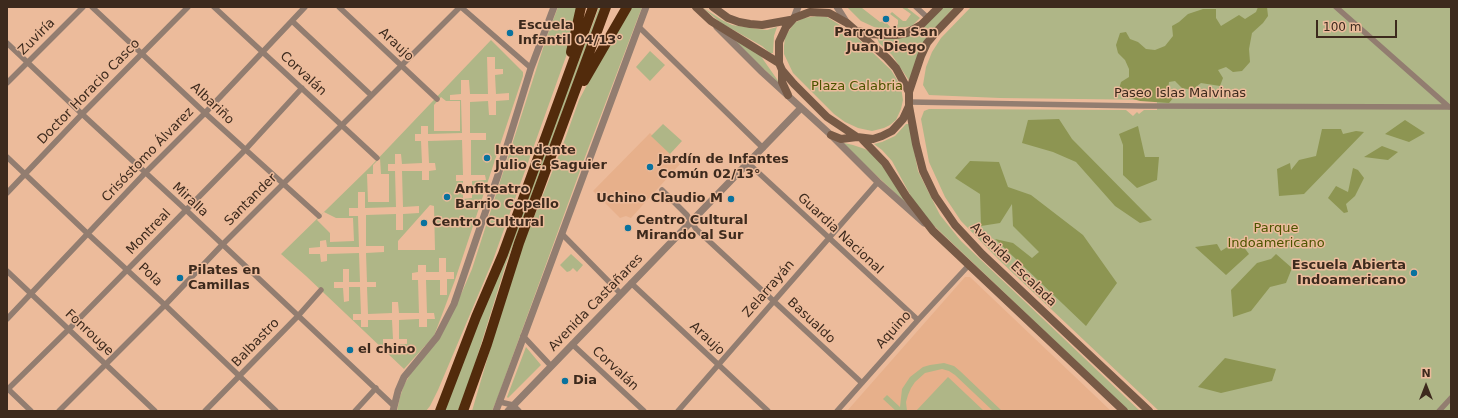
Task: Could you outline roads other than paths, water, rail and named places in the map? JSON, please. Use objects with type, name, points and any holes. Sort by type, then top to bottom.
[{"type":"highway","points":[[559,99],[581,7]]},
{"type":"highway","points":[[440,411],[476,316],[503,254],[593,7]]},
{"type":"highway","points":[[463,411],[487,344],[519,243],[606,7]]},
{"type":"highway","points":[[570,105],[627,7]]},
{"type":"main road","points":[[696,7],[711,21],[780,67],[794,84],[827,118],[859,137],[885,163],[906,196],[933,231],[1124,411]]},
{"type":"main road","points":[[713,7],[728,18],[739,22],[762,25],[792,19],[810,12],[829,14],[847,23],[887,58],[896,68],[909,92]]},
{"type":"main road","points":[[854,30],[870,34],[896,35],[914,29],[939,7]]},
{"type":"main road","points":[[831,135],[841,139],[859,137],[873,139],[892,131],[903,119],[909,104],[909,92],[921,56],[928,43],[960,7]]},
{"type":"main road","points":[[788,95],[782,82],[779,42],[782,34],[792,19]]},
{"type":"main road","name":"Avenida Escalada","points":[[909,104],[916,144],[923,171],[935,196],[955,225],[982,254],[1149,411]]},
{"type":"street","name":"Zuviría","points":[[7,83],[83,7]]},
{"type":"street","name":"Albariño","points":[[92,7],[205,113],[319,216]]},
{"type":"street","name":"Doctor Horacio Casco","points":[[7,193],[82,114],[188,7]]},
{"type":"street","name":"Corvalán","points":[[214,7],[377,158]]},
{"type":"street","name":"Crisóstomo Álvarez","points":[[7,319],[305,7]]},
{"type":"street","name":"Araujo","points":[[339,7],[437,99]]},
{"type":"street","points":[[461,7],[531,68]]},
{"type":"street","name":"Santander","points":[[59,411],[166,305],[222,245],[371,95],[461,7]]},
{"type":"street","points":[[394,408],[404,377],[437,337],[454,304],[498,175],[531,68],[554,7]]},
{"type":"street","points":[[496,411],[646,7]]},
{"type":"street","points":[[792,19],[798,7]]},
{"type":"street","points":[[837,7],[847,23]]},
{"type":"street","points":[[916,7],[928,18]]},
{"type":"street","points":[[1336,7],[1450,107]]},
{"type":"street","points":[[292,21],[371,95]]},
{"type":"street","points":[[711,21],[758,68],[831,135],[878,182],[933,231]]},
{"type":"street","points":[[639,27],[763,148]]},
{"type":"street","name":"Miralla","points":[[7,43],[376,388],[394,408]]},
{"type":"street","name":"Montreal","points":[[8,388],[69,329],[246,149],[302,88]]},
{"type":"street","name":"Paseo Islas Malvinas","points":[[909,104],[1450,107]]},
{"type":"street","name":"Avenida Castañares","points":[[510,408],[801,108]]},
{"type":"street","name":"Pola","points":[[7,157],[166,305],[276,411]]},
{"type":"street","name":"Guardia Nacional","points":[[748,163],[918,320]]},
{"type":"street","name":"Zelarrayán","points":[[678,411],[878,182]]},
{"type":"street","name":"Basualdo","points":[[662,190],[687,215],[696,229],[862,383]]},
{"type":"street","points":[[562,234],[621,294]]},
{"type":"street","name":"Aquino","points":[[837,411],[918,320],[969,266]]},
{"type":"street","name":"Fonrouge","points":[[7,271],[155,411]]},
{"type":"street","name":"Araujo","points":[[631,283],[768,411]]},
{"type":"street","name":"Balbastro","points":[[205,411],[298,316],[321,290]]},
{"type":"street","points":[[524,336],[551,366]]},
{"type":"street","name":"Corvalán","points":[[572,344],[644,411]]},
{"type":"street","points":[[8,388],[31,411]]},
{"type":"street","points":[[355,411],[376,388]]},
{"type":"street","points":[[1439,411],[1451,398]]},
{"type":"street","points":[[500,402],[519,411]]},
{"type":"place","name":"Parroquia San Juan Diego","points":[[886,19]]},
{"type":"place","name":"Escuela Infantil 04/13°","points":[[510,33]]},
{"type":"place","name":"Intendente Julio C. Saguier","points":[[487,158]]},
{"type":"place","name":"Jardín de Infantes Común 02/13°","points":[[650,167]]},
{"type":"place","name":"Anfiteatro Barrio Copello","points":[[447,197]]},
{"type":"place","name":"Uchino Claudio M","points":[[731,199]]},
{"type":"place","name":"Centro Cultural","points":[[424,223]]},
{"type":"place","name":"Centro Cultural Mirando al Sur","points":[[628,228]]},
{"type":"place","name":"Escuela Abierta Indoamericano","points":[[1414,273]]},
{"type":"place","name":"Pilates en Camillas","points":[[180,278]]},
{"type":"place","name":"el chino","points":[[350,350]]},
{"type":"place","name":"Dia","points":[[565,381]]},
{"type":"park label","name":"Plaza Calabria","points":[[857,87]]},
{"type":"park label","name":"Parque Indoamericano","points":[[1276,236]]}]
